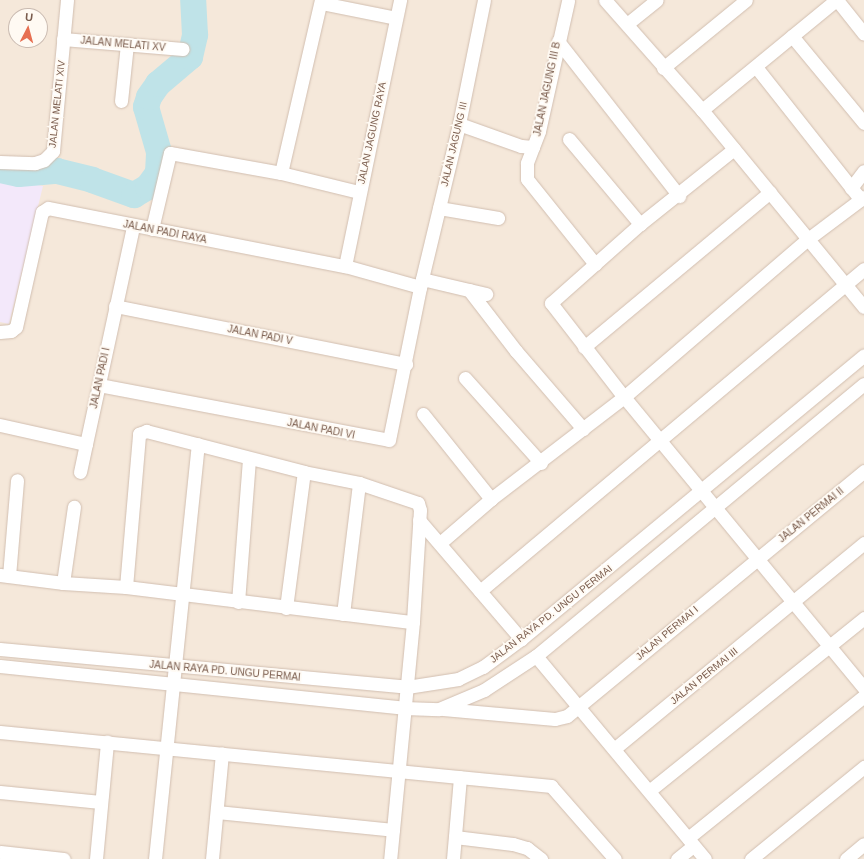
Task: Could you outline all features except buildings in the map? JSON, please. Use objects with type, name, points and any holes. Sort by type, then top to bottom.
[{"type":"street","name":"JALAN MELATI XIV","points":[[0,162],[35,163],[44,160],[53,151],[67,0]]},
{"type":"street","name":"JALAN JAGUNG RAYA","points":[[345,266],[359,192],[400,0]]},
{"type":"street","name":"JALAN JAGUNG III","points":[[421,283],[459,124],[484,0]]},
{"type":"street","name":"JALAN JAGUNG III B","points":[[459,124],[521,146],[533,147],[540,131],[566,0]]},
{"type":"street","points":[[605,0],[663,68],[702,110],[864,308]]},
{"type":"street","points":[[627,24],[657,0]]},
{"type":"street","points":[[663,68],[746,0]]},
{"type":"street","points":[[702,110],[836,0],[864,34]]},
{"type":"street","points":[[280,173],[321,1],[396,18]]},
{"type":"street","points":[[792,36],[864,123]]},
{"type":"street","name":"JALAN MELATI XV","points":[[63,39],[183,49]]},
{"type":"street","points":[[558,41],[679,196]]},
{"type":"street","points":[[121,101],[127,44]]},
{"type":"street","points":[[440,543],[491,499],[541,463],[624,397],[808,239],[862,198],[852,188],[756,67]]},
{"type":"street","points":[[569,139],[640,224]]},
{"type":"street","points":[[533,147],[527,164],[527,179],[595,264]]},
{"type":"street","points":[[734,149],[679,196],[640,224],[550,302],[624,397],[864,688]]},
{"type":"street","points":[[152,230],[169,155],[172,152],[280,173],[359,192]]},
{"type":"street","points":[[852,188],[864,171]]},
{"type":"street","points":[[584,347],[770,192]]},
{"type":"street","points":[[439,208],[498,218]]},
{"type":"street","name":"JALAN PADI RAYA","points":[[0,332],[12,331],[16,327],[44,210],[345,266],[421,283],[486,294]]},
{"type":"street","name":"JALAN PADI I","points":[[80,472],[133,226]]},
{"type":"street","points":[[480,591],[659,439],[864,269]]},
{"type":"street","name":"JALAN PADI VI","points":[[99,386],[385,441],[391,436],[421,283]]},
{"type":"street","points":[[469,290],[516,351],[583,429]]},
{"type":"street","name":"JALAN PADI V","points":[[115,306],[406,364]]},
{"type":"street","name":"JALAN RAYA PD. UNGU PERMAI","points":[[0,649],[407,687],[458,679],[483,667],[521,639],[703,492],[864,356]]},
{"type":"street","points":[[465,378],[541,463]]},
{"type":"street","name":"JALAN RAYA PD. UNGU PERMAI","points":[[0,666],[404,708],[439,709],[484,690],[536,656],[864,384]]},
{"type":"street","points":[[423,414],[491,499]]},
{"type":"street","points":[[0,425],[86,444]]},
{"type":"street","points":[[126,587],[139,434],[146,431],[304,472],[359,483],[418,503],[419,520],[413,622],[390,859]]},
{"type":"street","points":[[155,859],[164,748],[198,444]]},
{"type":"street","points":[[238,602],[249,458]]},
{"type":"street","name":"JALAN PERMAI II","points":[[757,558],[864,471]]},
{"type":"street","points":[[286,608],[304,472]]},
{"type":"street","points":[[17,480],[4,576],[64,584],[126,587],[286,608],[413,622]]},
{"type":"street","points":[[343,614],[359,483]]},
{"type":"street","points":[[64,584],[74,508]]},
{"type":"street","points":[[419,520],[521,639]]},
{"type":"street","name":"JALAN PERMAI III","points":[[614,749],[794,603],[864,544]]},
{"type":"street","name":"JALAN PERMAI I","points":[[439,709],[555,719],[567,716],[757,558]]},
{"type":"street","points":[[649,791],[864,618]]},
{"type":"street","points":[[536,656],[705,859]]},
{"type":"street","points":[[677,859],[691,842],[864,696]]},
{"type":"street","points":[[0,732],[551,786],[615,859]]},
{"type":"street","points":[[96,859],[107,742]]},
{"type":"street","points":[[212,859],[222,753]]},
{"type":"street","points":[[751,859],[864,767]]},
{"type":"street","points":[[453,859],[460,777]]},
{"type":"street","points":[[0,792],[101,802]]},
{"type":"street","points":[[217,812],[393,830]]},
{"type":"street","points":[[455,837],[513,844],[528,848],[541,859]]},
{"type":"street","points":[[846,859],[864,844]]},
{"type":"street","points":[[0,852],[64,859]]},
{"type":"shaded area","points":[[0,0],[864,0],[864,859],[0,859]]},
{"type":"shaded area","points":[[0,178],[43,186],[9,324],[0,322]]},
{"type":"waterway","points":[[0,170],[19,174],[57,171],[92,180],[134,195],[148,187],[158,173],[159,152],[146,107],[149,97],[158,84],[190,57],[195,35],[193,0]]}]
